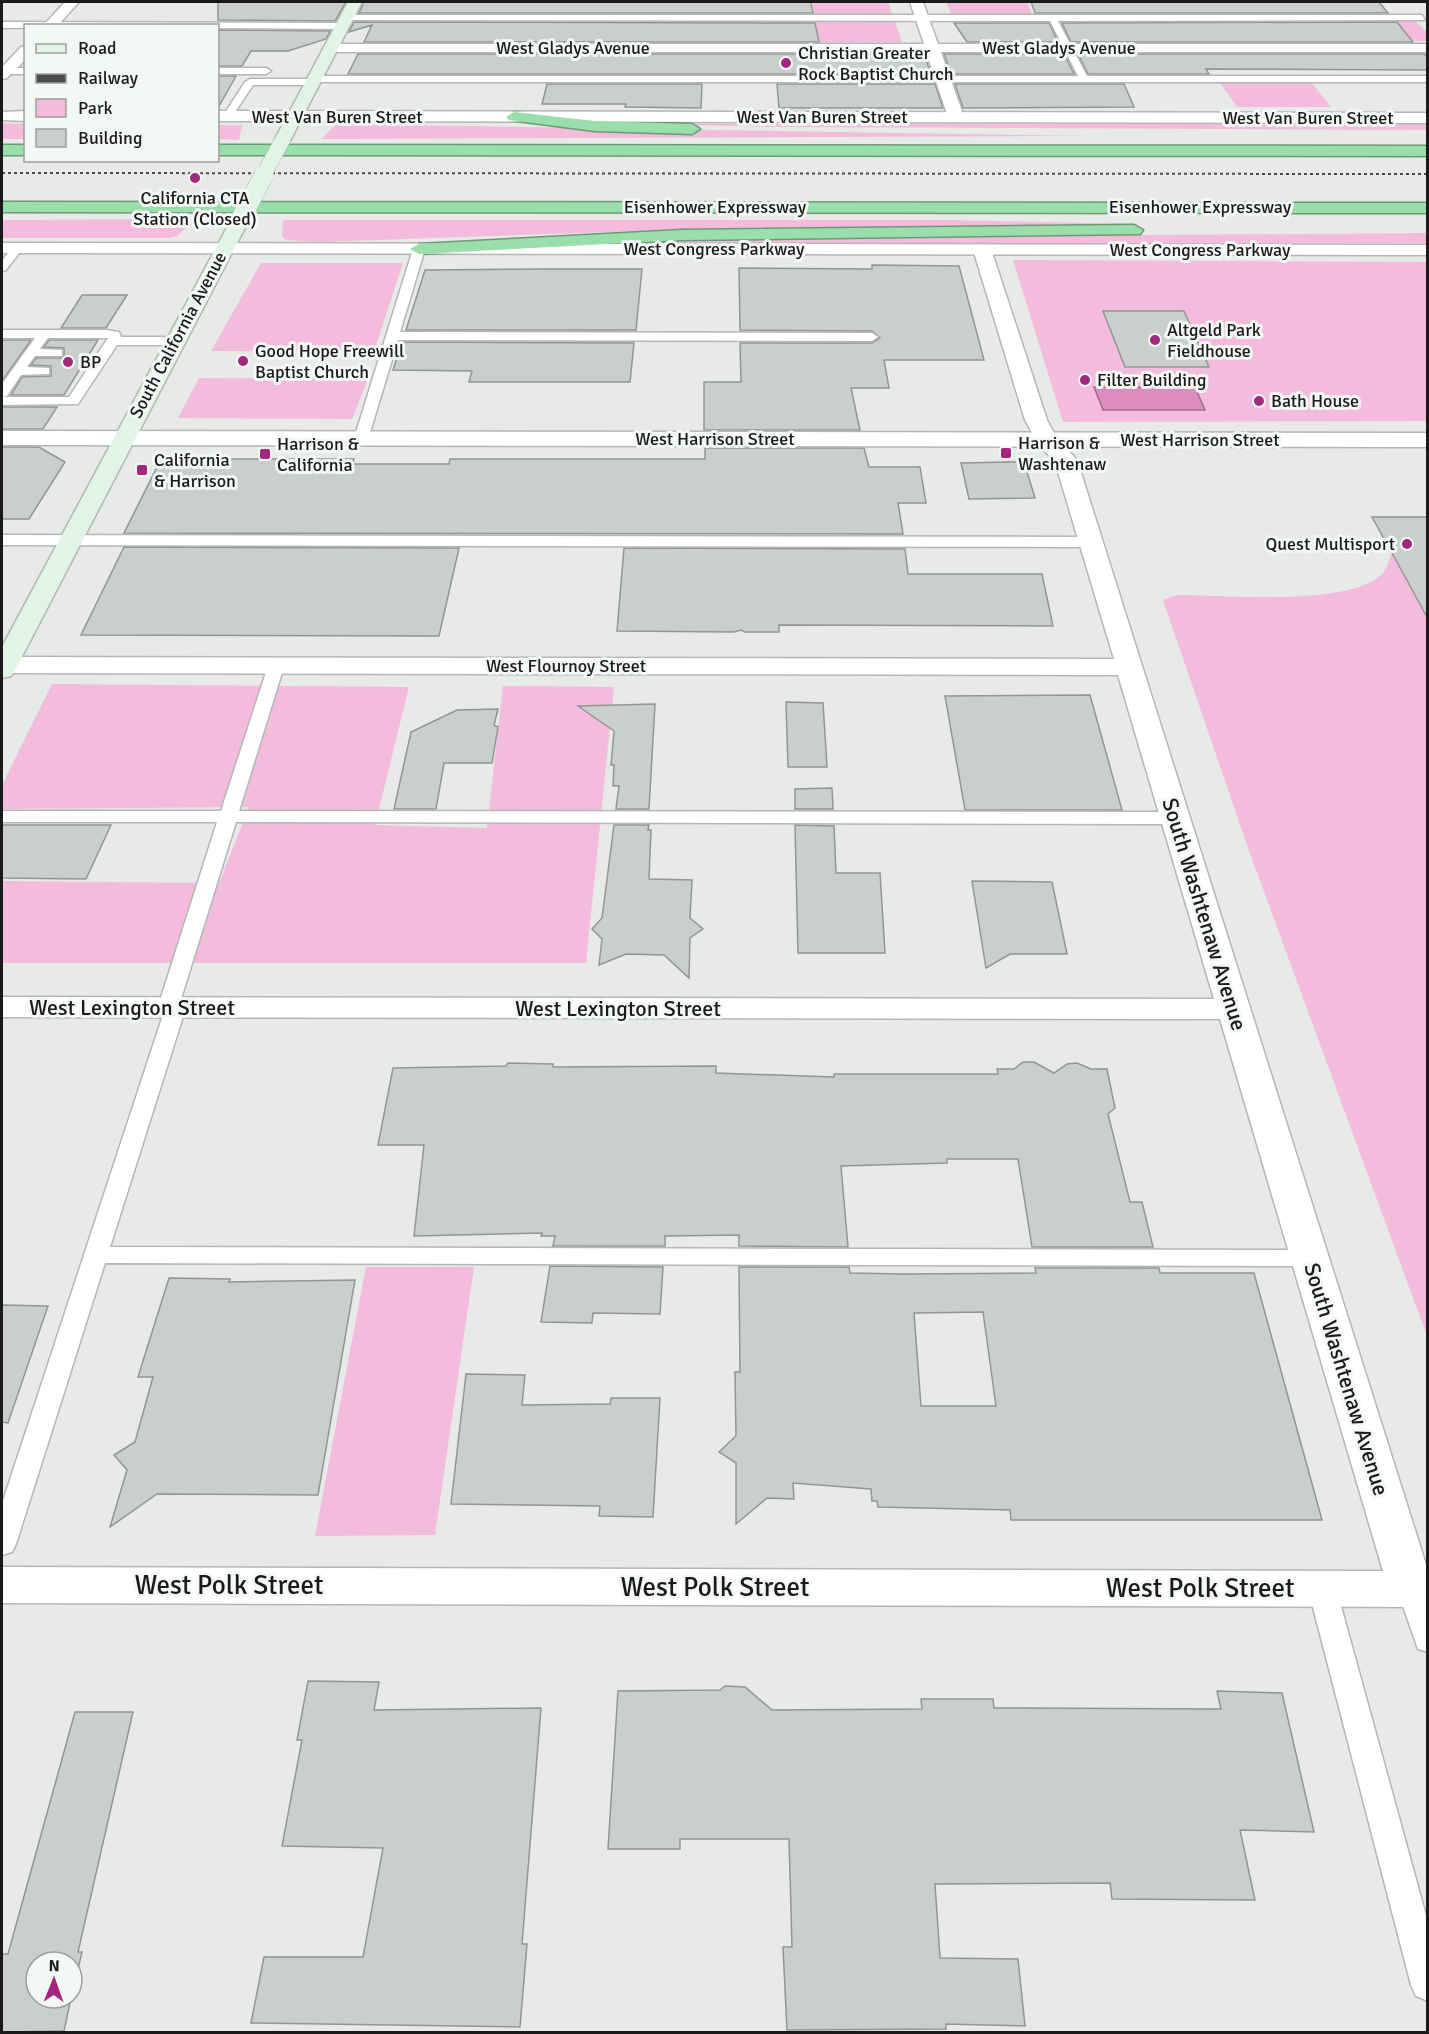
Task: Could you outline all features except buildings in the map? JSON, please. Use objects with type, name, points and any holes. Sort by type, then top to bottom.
[{"type":"highway","points":[[514,117],[595,126],[723,129],[1290,134]]},
{"type":"highway","points":[[747,151],[850,141],[1334,135]]},
{"type":"highway","points":[[2,150],[24,150]]},
{"type":"highway","points":[[219,150],[1428,151]]},
{"type":"highway","name":"Eisenhower Expressway","points":[[2,207],[1428,208]]},
{"type":"highway","points":[[951,207],[1070,219],[1265,225]]},
{"type":"highway","points":[[419,249],[693,235],[1149,230]]},
{"type":"main road","name":"South California Avenue","points":[[2,667],[283,139],[294,117],[300,96],[315,78],[354,2]]},
{"type":"street","points":[[50,24],[72,2]]},
{"type":"street","points":[[916,2],[956,117]]},
{"type":"street","name":"West Gladys Avenue","points":[[330,48],[1428,48]]},
{"type":"street","points":[[3,72],[24,52]]},
{"type":"street","points":[[2,116],[24,116]]},
{"type":"street","name":"West Van Buren Street","points":[[223,116],[1428,118]]},
{"type":"street","name":"West Congress Parkway","points":[[9,248],[1428,250]]},
{"type":"street","name":"South Washtenaw Avenue","points":[[982,249],[1036,420],[1047,440],[1066,460],[1310,1258],[1419,1589]]},
{"type":"street","name":"West Harrison Street","points":[[2,438],[1428,440]]},
{"type":"street","name":"West Flournoy Street","points":[[2,667],[1130,667]]},
{"type":"street","name":"West Lexington Street","points":[[2,1007],[1234,1009]]},
{"type":"street","name":"West Polk Street","points":[[2,1585],[1419,1589]]},
{"type":"lane","points":[[147,24],[1422,18],[1414,10]]},
{"type":"lane","points":[[1053,19],[1084,79]]},
{"type":"lane","points":[[2,25],[24,25]]},
{"type":"lane","points":[[3,72],[24,71]]},
{"type":"lane","points":[[219,71],[315,78]]},
{"type":"lane","points":[[223,116],[250,82],[315,78],[1428,79]]},
{"type":"lane","points":[[240,96],[252,96]]},
{"type":"lane","points":[[2,268],[9,248]]},
{"type":"lane","points":[[361,439],[419,249]]},
{"type":"lane","points":[[2,334],[115,335],[85,386],[73,401],[2,401]]},
{"type":"lane","points":[[4,390],[44,334]]},
{"type":"lane","points":[[393,336],[872,337]]},
{"type":"lane","points":[[113,341],[175,341]]},
{"type":"lane","points":[[31,352],[57,353]]},
{"type":"lane","points":[[90,353],[105,353]]},
{"type":"lane","points":[[79,371],[94,370]]},
{"type":"lane","points":[[17,371],[44,371]]},
{"type":"lane","points":[[69,387],[85,386]]},
{"type":"lane","points":[[4,390],[25,387]]},
{"type":"lane","points":[[2,540],[1092,542]]},
{"type":"lane","points":[[2,1544],[95,1255],[276,666]]},
{"type":"lane","points":[[2,816],[1176,818]]},
{"type":"lane","points":[[95,1255],[1310,1258]]},
{"type":"lane","points":[[1322,1588],[1428,1985]]},
{"type":"lane","points":[[1419,1589],[1428,1640]]},
{"type":"green space","points":[[813,2],[888,2],[902,42],[775,42],[772,21],[814,21]]},
{"type":"green space","points":[[946,2],[1027,2],[1033,16],[952,16]]},
{"type":"green space","points":[[1333,21],[1415,21],[1427,32],[1427,41],[1355,41]]},
{"type":"green space","points":[[1219,81],[1311,82],[1331,107],[1237,107]]},
{"type":"green space","points":[[2,123],[24,124],[24,139],[2,139]]},
{"type":"green space","points":[[607,124],[1427,124],[1428,130],[791,127]]},
{"type":"green space","points":[[219,125],[242,125],[239,140],[219,139]]},
{"type":"green space","points":[[335,125],[1086,136],[322,139]]},
{"type":"green space","points":[[195,219],[177,236],[169,238],[2,238],[2,220]]},
{"type":"green space","points":[[283,220],[951,220],[1137,224],[1138,227],[700,229],[318,242],[286,240],[282,236]]},
{"type":"green space","points":[[1428,233],[1427,243],[641,243],[734,238]]},
{"type":"green space","points":[[1013,260],[1427,262],[1427,421],[1063,422]]},
{"type":"green space","points":[[261,263],[403,263],[374,352],[211,351]]},
{"type":"green space","points":[[199,378],[368,379],[352,419],[178,418]]},
{"type":"green space","points":[[1392,553],[1419,604],[1427,604],[1427,1336],[1248,848],[1163,600],[1177,595],[1285,597],[1343,591],[1366,584],[1382,574]]},
{"type":"green space","points":[[52,684],[409,687],[375,825],[487,828],[503,686],[614,687],[586,963],[2,963],[2,881],[219,883],[249,807],[2,809],[2,785]]},
{"type":"green space","points":[[366,1267],[474,1267],[435,1535],[315,1536]]},
{"type":"shaded area","points":[[1094,387],[1195,387],[1205,410],[1103,410]]},
{"type":"railway","points":[[2,173],[1428,174]]},
{"type":"place","name":"Christian Greater Rock Baptist Church","points":[[786,63]]},
{"type":"place","name":"California CTA Station (Closed)","points":[[195,178]]},
{"type":"place","name":"Altgeld Park Fieldhouse","points":[[1155,340]]},
{"type":"place","name":"Good Hope Freewill Baptist Church","points":[[243,361]]},
{"type":"place","name":"BP","points":[[68,362]]},
{"type":"place","name":"Filter Building","points":[[1085,380]]},
{"type":"place","name":"Bath House","points":[[1259,401]]},
{"type":"place","name":"Harrison & Washtenaw","points":[[1006,453]]},
{"type":"place","name":"Harrison & California","points":[[265,454]]},
{"type":"place","name":"California & Harrison","points":[[142,470]]},
{"type":"place","name":"Quest Multisport","points":[[1407,544]]}]
